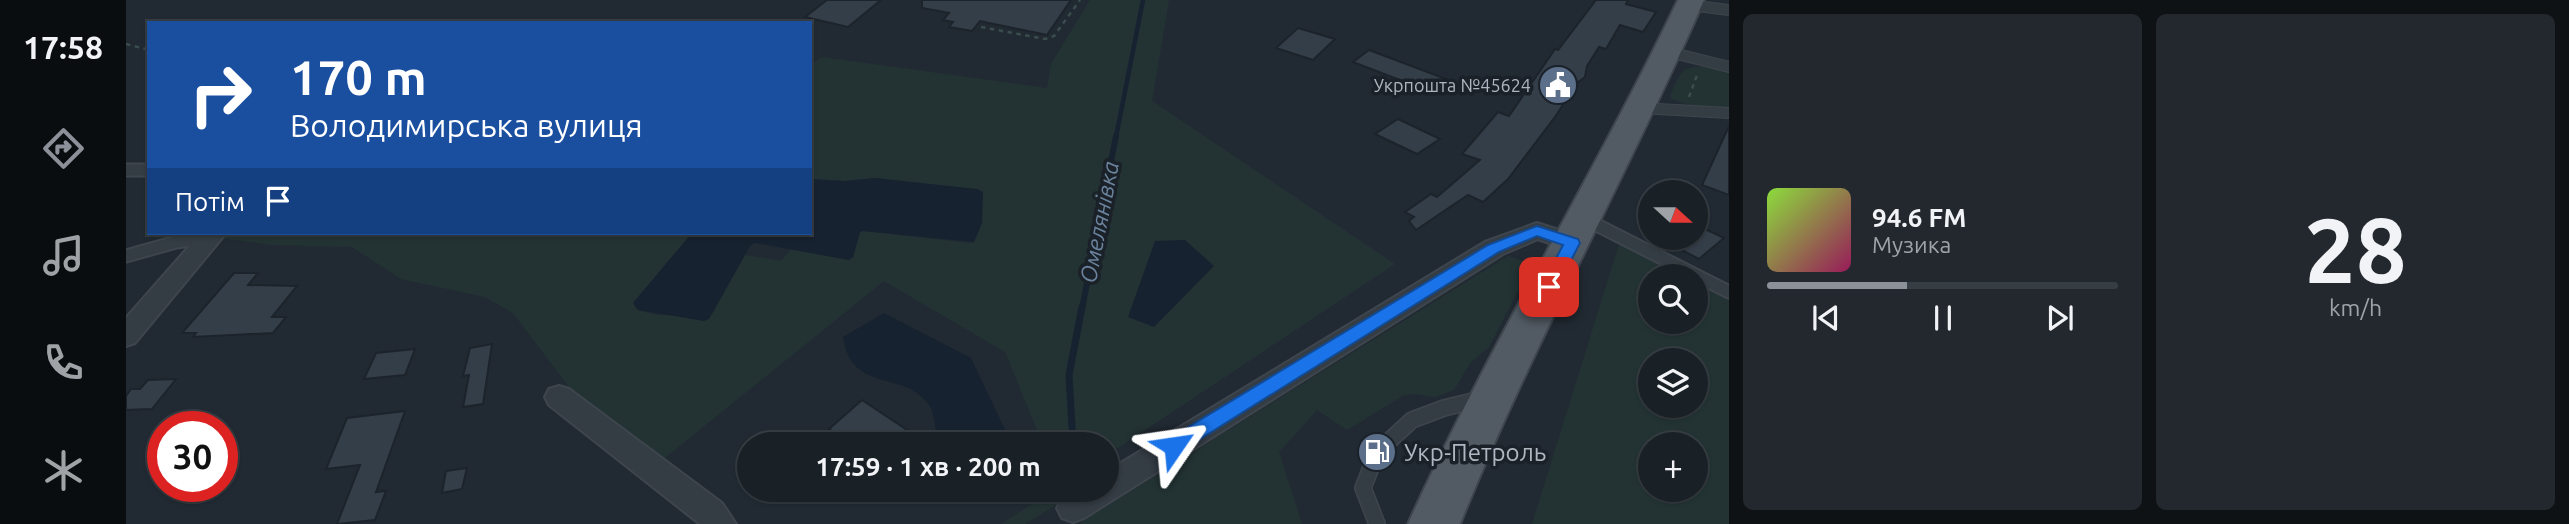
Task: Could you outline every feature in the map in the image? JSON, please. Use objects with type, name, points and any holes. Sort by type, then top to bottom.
[{"type":"main road","points":[[1434,524],[1458,466],[1669,52],[1690,2]]},
{"type":"street","points":[[1119,480],[1494,248],[1537,231],[1579,231]]},
{"type":"street","points":[[126,336],[213,235]]},
{"type":"street","points":[[559,397],[711,513],[720,524]]},
{"type":"street","points":[[1073,508],[1083,502]]},
{"type":"lane","points":[[1690,2],[1729,10]]},
{"type":"lane","points":[[1669,52],[1729,67]]},
{"type":"lane","points":[[1639,108],[1729,113]]},
{"type":"lane","points":[[126,170],[147,170]]},
{"type":"lane","points":[[1579,231],[1729,292]]},
{"type":"lane","points":[[126,256],[213,235]]},
{"type":"lane","points":[[1377,524],[1363,488],[1377,452],[1412,420],[1444,408],[1492,397]]},
{"type":"path","points":[[981,27],[1045,39],[1054,36],[1080,0]]},
{"type":"path","points":[[126,44],[147,49]]},
{"type":"path","points":[[1686,104],[1699,66]]},
{"type":"shaded area","points":[[1090,0],[1169,0],[1152,101],[1395,264],[1119,447],[1119,432],[1038,432],[1005,352],[884,281],[656,465],[569,387],[513,313],[485,297],[401,279],[352,247],[273,245],[211,237],[690,235],[633,303],[638,310],[656,315],[712,314],[745,255],[781,261],[791,249],[849,260],[853,257],[860,232],[863,231],[970,243],[974,242],[982,223],[897,181],[875,178],[845,181],[812,179],[812,64],[822,57],[1047,88],[1051,64]]},
{"type":"shaded area","points":[[1702,66],[1729,70],[1729,108],[1692,106],[1670,96],[1684,71]]},
{"type":"shaded area","points":[[1620,241],[1665,264],[1638,264],[1638,334],[1708,334],[1708,287],[1729,298],[1729,524],[1532,524]]},
{"type":"shaded area","points":[[1508,256],[1529,263],[1530,268],[1489,347],[1470,363],[1454,390],[1436,397],[1404,395],[1347,430],[1317,410],[1279,452],[1302,524],[1078,524],[1113,502],[1119,502],[1119,498]]},
{"type":"shaded area","points":[[1035,502],[1061,502],[1025,524],[1001,524]]},
{"type":"water","points":[[875,178],[977,189],[983,192],[982,223],[974,242],[863,231],[860,232],[853,257],[849,260],[755,243],[750,246],[709,319],[704,321],[638,310],[633,303],[690,235],[812,235],[812,179],[845,181]]},
{"type":"water","points":[[1185,240],[1214,266],[1154,327],[1128,317],[1155,241]]},
{"type":"water","points":[[884,313],[971,358],[1006,432],[936,432],[929,405],[906,387],[868,375],[857,367],[848,355],[843,337]]},
{"type":"building","points":[[827,0],[881,0],[848,27],[805,17]]},
{"type":"building","points":[[922,0],[1071,0],[1047,35],[980,21],[972,31],[949,27],[953,22],[943,20],[949,13],[922,8]]},
{"type":"building","points":[[1596,0],[1628,0],[1626,4],[1656,12],[1643,32],[1620,25],[1606,49],[1599,47],[1587,66],[1585,77],[1577,83],[1508,179],[1483,202],[1468,195],[1416,230],[1409,221],[1414,217],[1405,212],[1431,194],[1437,197],[1480,160],[1462,154],[1498,112],[1509,116],[1555,49],[1558,50]]},
{"type":"building","points":[[1298,28],[1335,39],[1313,60],[1276,48]]},
{"type":"building","points":[[1369,50],[1446,79],[1431,92],[1353,62]]},
{"type":"building","points":[[1398,119],[1440,139],[1417,154],[1375,134]]},
{"type":"building","points":[[1729,126],[1729,195],[1708,187],[1708,180],[1704,180]]},
{"type":"building","points":[[1708,230],[1724,238],[1699,259],[1682,250],[1708,250]]},
{"type":"building","points":[[234,273],[258,273],[248,285],[297,286],[272,317],[286,317],[273,333],[193,337],[196,333],[182,333]]},
{"type":"building","points":[[492,344],[483,404],[463,407],[469,375],[463,376],[470,348]]},
{"type":"building","points":[[415,349],[405,375],[364,379],[376,353]]},
{"type":"building","points":[[176,379],[152,409],[126,410],[126,396],[131,389],[140,389],[148,380]]},
{"type":"building","points":[[862,400],[910,432],[833,432],[829,429]]},
{"type":"building","points":[[405,411],[376,492],[386,491],[375,520],[337,524],[360,465],[326,469],[347,418]]},
{"type":"building","points":[[467,468],[462,489],[442,493],[446,471]]},
{"type":"waterway","name":"Омелянівка","points":[[1116,137],[1143,0]]},
{"type":"waterway","name":"Омелянівка","points":[[1082,309],[1116,136]]},
{"type":"waterway","name":"Омелянівка","points":[[1072,432],[1069,375],[1082,307]]},
{"type":"place","name":"Укрпошта №45624","points":[[1558,85]]},
{"type":"place","name":"Укр-Петроль","points":[[1377,452]]},
{"type":"route","points":[[1174,446],[1494,248],[1537,231],[1572,243],[1549,287]]}]
